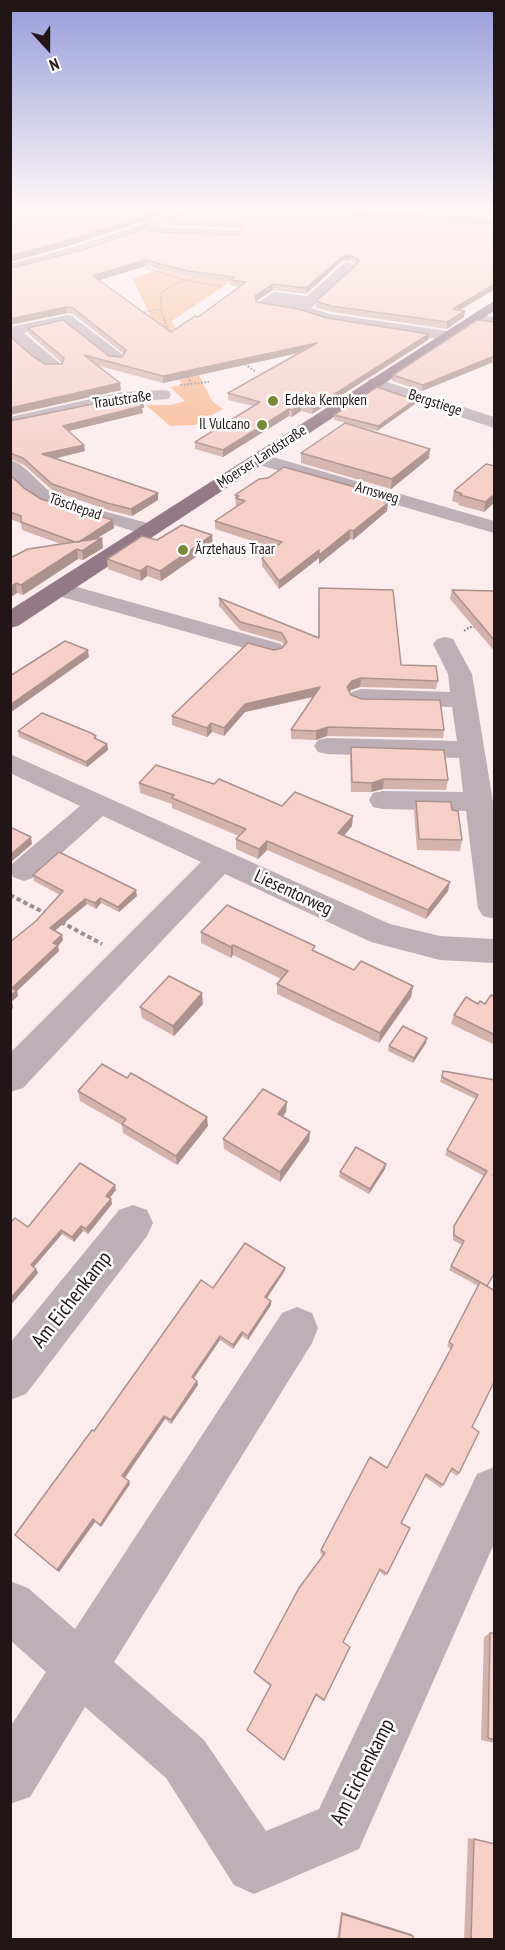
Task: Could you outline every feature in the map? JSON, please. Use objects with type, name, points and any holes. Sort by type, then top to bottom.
[{"type":"main road","name":"Moerser Landstraße","points":[[10,621],[495,305]]},
{"type":"street","points":[[312,300],[306,305],[327,318],[448,336]]},
{"type":"street","points":[[12,332],[67,319],[117,358]]},
{"type":"street","points":[[474,319],[495,321]]},
{"type":"street","points":[[12,332],[43,359],[55,366]]},
{"type":"street","name":"Bergstiege","points":[[375,383],[495,423]]},
{"type":"street","name":"Trautstraße","points":[[10,422],[122,397],[163,395]]},
{"type":"street","name":"Arnsweg","points":[[259,459],[495,527]]},
{"type":"street","name":"Töschepad","points":[[10,466],[33,489],[50,500],[150,530]]},
{"type":"street","points":[[59,590],[273,649]]},
{"type":"street","points":[[445,644],[460,674],[495,908]]},
{"type":"street","points":[[361,697],[463,700]]},
{"type":"street","points":[[327,746],[471,750]]},
{"type":"street","name":"Liesentorweg","points":[[10,762],[382,934],[440,948],[495,951]]},
{"type":"street","points":[[383,800],[479,802]]},
{"type":"street","points":[[17,882],[100,804]]},
{"type":"street","points":[[10,1077],[221,860]]},
{"type":"street","name":"Am Eichenkamp","points":[[10,1378],[133,1223]]},
{"type":"street","points":[[10,1777],[297,1328]]},
{"type":"street","name":"Am Eichenkamp","points":[[10,1606],[185,1760],[254,1865],[339,1829],[495,1491]]},
{"type":"path","points":[[160,300],[170,336]]},
{"type":"path","points":[[130,315],[161,309]]},
{"type":"path","points":[[241,362],[256,372]]},
{"type":"path","points":[[183,364],[191,384]]},
{"type":"path","points":[[445,644],[470,627],[486,627]]},
{"type":"path","points":[[17,882],[49,916]]},
{"type":"path","points":[[59,921],[127,958]]},
{"type":"shaded area","points":[[143,300],[203,300],[172,321],[212,401],[223,409],[195,425],[170,426],[146,405],[171,405],[185,401],[170,387],[182,385]]},
{"type":"building","points":[[10,300],[126,300],[171,332],[195,316],[198,317],[221,300],[256,300],[256,302],[299,309],[327,318],[429,334],[313,408],[301,405],[292,410],[289,409],[223,450],[195,442],[260,402],[228,393],[317,343],[163,376],[84,355],[120,383],[10,408],[10,336],[45,364],[62,364],[64,358],[28,328],[63,320],[109,356],[122,357],[126,350],[73,308],[66,307],[10,319]]},
{"type":"building","points":[[468,300],[453,309],[465,311],[447,322],[331,306],[316,301]]},
{"type":"building","points":[[477,320],[495,322],[495,358],[492,357],[423,385],[393,375]]},
{"type":"building","points":[[377,387],[415,400],[378,426],[334,415]]},
{"type":"building","points":[[138,397],[143,401],[137,402],[142,406],[63,426],[84,445],[42,454],[158,493],[131,509],[52,484],[23,458],[10,453],[10,421],[122,398]]},
{"type":"building","points":[[345,423],[430,449],[392,479],[301,453]]},
{"type":"building","points":[[486,464],[495,466],[495,494],[485,502],[454,491]]},
{"type":"building","points":[[284,467],[376,493],[370,497],[388,503],[353,531],[350,530],[319,555],[319,550],[279,581],[262,558],[282,542],[215,521],[245,501],[236,498],[239,496],[235,495],[259,479],[268,478]]},
{"type":"building","points":[[10,475],[41,499],[113,520],[79,542],[21,522],[21,516],[10,512]]},
{"type":"building","points":[[182,525],[212,535],[160,571],[147,566],[140,571],[107,559],[142,536],[157,540]]},
{"type":"building","points":[[102,538],[82,551],[77,549],[21,585],[16,583],[10,587],[10,558],[28,549]]},
{"type":"building","points":[[319,588],[393,590],[401,665],[436,666],[438,681],[361,678],[352,681],[347,687],[351,695],[362,699],[440,700],[444,730],[328,727],[316,731],[291,730],[320,687],[245,704],[224,728],[211,723],[207,728],[172,716],[248,643],[274,650],[282,648],[287,642],[282,633],[240,622],[219,598],[319,638]]},
{"type":"building","points":[[452,590],[495,591],[495,641]]},
{"type":"building","points":[[65,641],[88,650],[10,705],[10,676]]},
{"type":"building","points":[[42,713],[91,733],[96,736],[94,738],[107,744],[86,762],[18,731]]},
{"type":"building","points":[[351,747],[444,750],[448,780],[384,779],[372,783],[352,782]]},
{"type":"building","points":[[156,765],[214,784],[219,779],[282,806],[295,792],[353,816],[338,833],[450,882],[428,910],[267,841],[259,849],[236,839],[246,829],[172,798],[174,795],[139,783]]},
{"type":"building","points":[[416,801],[451,802],[452,810],[458,811],[462,840],[419,839]]},
{"type":"building","points":[[10,827],[31,837],[10,855]]},
{"type":"building","points":[[59,852],[136,890],[118,907],[100,898],[95,903],[85,899],[50,928],[62,935],[53,943],[58,945],[12,988],[16,991],[10,996],[10,942],[36,921],[63,891],[33,875]]},
{"type":"building","points":[[227,905],[315,946],[312,950],[354,970],[361,961],[413,986],[380,1033],[277,984],[288,971],[201,932]]},
{"type":"building","points":[[169,976],[202,993],[173,1026],[140,1007]]},
{"type":"building","points":[[491,995],[495,997],[495,1035],[454,1015],[466,997],[478,1004],[480,1001],[485,1004]]},
{"type":"building","points":[[403,1026],[427,1038],[414,1058],[389,1046]]},
{"type":"building","points":[[102,1064],[127,1078],[131,1073],[207,1117],[176,1156],[122,1124],[126,1119],[78,1091]]},
{"type":"building","points":[[443,1071],[495,1080],[495,1172],[493,1175],[495,1175],[495,1272],[487,1286],[451,1266],[464,1241],[454,1235],[454,1226],[487,1171],[447,1150],[478,1095],[442,1077]]},
{"type":"building","points":[[263,1089],[287,1102],[278,1114],[310,1132],[280,1172],[223,1139]]},
{"type":"building","points":[[356,1147],[386,1164],[370,1189],[340,1172]]},
{"type":"building","points":[[80,1163],[115,1185],[106,1196],[111,1199],[86,1229],[81,1226],[72,1237],[61,1230],[31,1265],[36,1269],[10,1299],[10,1223],[15,1218],[28,1227]]},
{"type":"building","points":[[245,1243],[285,1268],[265,1297],[271,1301],[248,1336],[242,1332],[233,1345],[220,1336],[192,1377],[197,1381],[171,1420],[164,1416],[122,1476],[129,1481],[100,1525],[93,1519],[57,1570],[15,1535],[92,1430],[94,1431],[201,1280],[213,1288]]},
{"type":"building","points":[[480,1282],[495,1291],[495,1380],[472,1427],[479,1432],[459,1473],[452,1468],[443,1485],[426,1474],[401,1523],[410,1528],[387,1574],[380,1569],[343,1642],[350,1647],[324,1700],[316,1694],[284,1760],[247,1730],[271,1685],[254,1672],[299,1588],[325,1553],[321,1550],[370,1457],[387,1468],[453,1345],[449,1342]]},
{"type":"building","points":[[490,1633],[495,1633],[495,1740],[488,1738]]},
{"type":"building","points":[[474,1839],[495,1844],[495,1940],[471,1940]]},
{"type":"building","points":[[342,1914],[413,1936],[413,1940],[339,1940]]},
{"type":"place","name":"Edeka Kempken","points":[[273,401]]},
{"type":"place","name":"Il Vulcano","points":[[262,425]]},
{"type":"place","name":"Ärztehaus Traar","points":[[183,550]]}]
